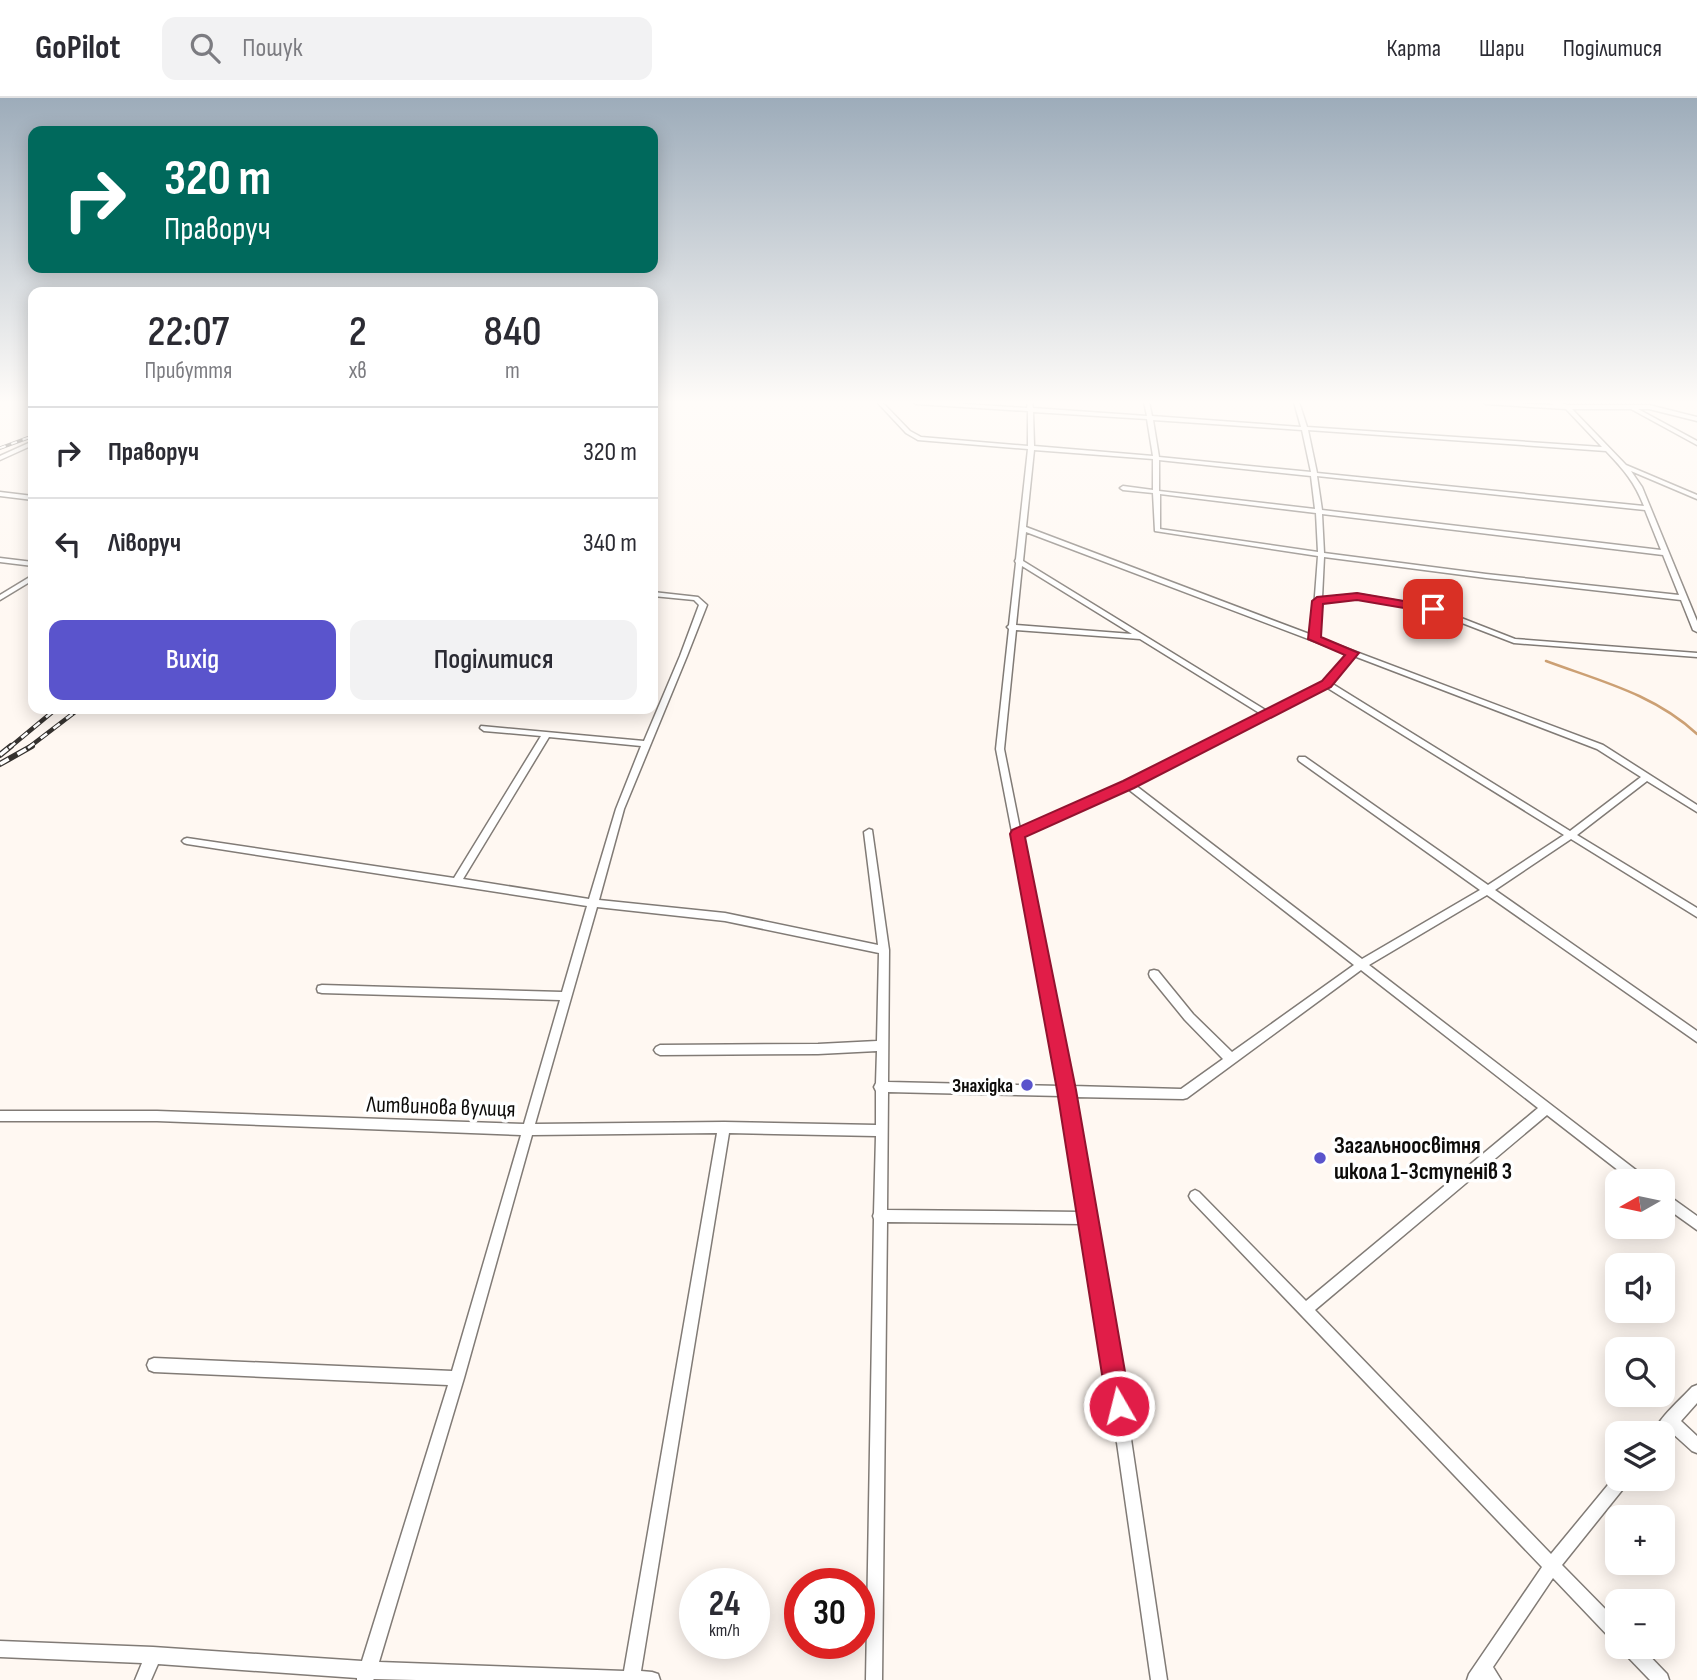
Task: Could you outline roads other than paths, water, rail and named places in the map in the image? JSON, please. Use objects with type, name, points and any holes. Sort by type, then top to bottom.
[{"type":"street","points":[[1028,476],[1000,750],[1067,1090],[1111,1352],[1159,1680]]},
{"type":"street","points":[[1156,476],[1157,530],[1321,555],[1586,589],[1685,598]]},
{"type":"street","points":[[1314,476],[1320,513],[1321,555],[1315,639]]},
{"type":"street","points":[[1332,476],[1646,508]]},
{"type":"street","points":[[1630,476],[1639,487],[1697,627]]},
{"type":"street","points":[[1647,476],[1697,497]]},
{"type":"street","points":[[1124,488],[1667,553]]},
{"type":"street","points":[[0,494],[28,497]]},
{"type":"street","points":[[1022,528],[1600,747],[1697,809]]},
{"type":"street","points":[[0,560],[28,563]]},
{"type":"street","points":[[1018,561],[1267,714]]},
{"type":"street","points":[[0,598],[28,580]]},
{"type":"street","points":[[658,594],[695,598],[702,605],[688,646],[659,698]]},
{"type":"street","points":[[1317,601],[1357,596],[1433,609],[1514,641],[1697,655]]},
{"type":"street","points":[[1011,627],[1143,638]]},
{"type":"street","points":[[1017,834],[1129,785],[1326,684],[1353,653]]},
{"type":"street","points":[[1326,684],[1697,913]]},
{"type":"street","points":[[366,1675],[457,1378],[620,809],[654,714]]},
{"type":"street","points":[[484,728],[644,744]]},
{"type":"street","points":[[456,882],[547,734]]},
{"type":"street","points":[[1302,759],[1697,1037]]},
{"type":"street","points":[[880,1087],[1183,1094],[1361,965],[1489,889],[1572,834],[1646,778]]},
{"type":"street","points":[[1129,785],[1626,1169]]},
{"type":"street","points":[[869,832],[884,950],[880,1087],[874,1680]]},
{"type":"street","points":[[187,841],[594,903],[724,917],[884,950]]},
{"type":"street","points":[[1154,974],[1189,1017],[1231,1059]]},
{"type":"street","points":[[322,989],[566,996]]},
{"type":"street","points":[[660,1050],[881,1046]]},
{"type":"street","points":[[1305,1310],[1547,1108]]},
{"type":"street","name":"Литвинова вулиця","points":[[0,1116],[157,1116],[528,1130],[724,1128],[880,1131]]},
{"type":"street","points":[[631,1680],[724,1128]]},
{"type":"street","points":[[1195,1196],[1605,1620]]},
{"type":"street","points":[[1675,1208],[1697,1224]]},
{"type":"street","points":[[879,1216],[1088,1218]]},
{"type":"street","points":[[155,1365],[457,1378]]},
{"type":"street","points":[[1670,1421],[1697,1392]]},
{"type":"street","points":[[1675,1426],[1697,1446]]},
{"type":"street","points":[[1483,1676],[1553,1564],[1612,1491]]},
{"type":"street","points":[[0,1649],[153,1655],[366,1675],[652,1680]]},
{"type":"street","points":[[143,1680],[153,1655]]},
{"type":"street","points":[[1641,1659],[1661,1680]]},
{"type":"waterway","points":[[1546,661],[1645,699],[1680,720],[1697,734]]},
{"type":"railway","points":[[9,748],[50,714]]},
{"type":"railway","points":[[28,748],[72,714]]},
{"type":"railway","points":[[0,755],[11,746]]},
{"type":"railway","points":[[0,764],[32,746]]},
{"type":"place","name":"Знахідка","points":[[1027,1085]]},
{"type":"place","name":"Загальноосвiтня школа 1-3ступенiв 3","points":[[1320,1158]]}]
